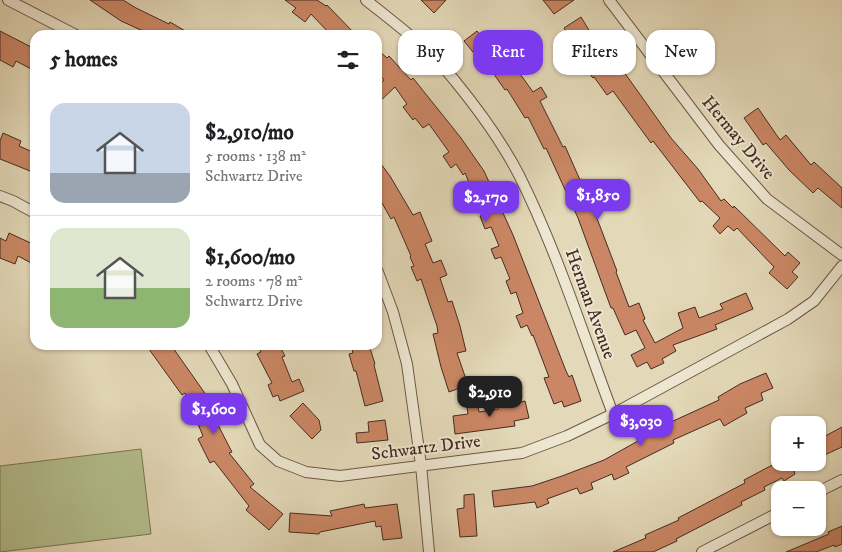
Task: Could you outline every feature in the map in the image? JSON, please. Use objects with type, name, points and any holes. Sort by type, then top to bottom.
[{"type":"street","points":[[8,0],[66,30]]},
{"type":"street","name":"Herman Avenue","points":[[366,0],[411,35],[455,80],[488,126],[518,173],[545,231],[613,414]]},
{"type":"street","name":"Hermay Drive","points":[[610,0],[719,145],[767,199],[842,255]]},
{"type":"street","points":[[0,196],[30,210]]},
{"type":"street","name":"Schwartz Drive","points":[[212,350],[232,384],[260,445],[278,461],[306,472],[340,476],[522,452],[566,436],[613,414],[788,319],[814,301],[842,266]]},
{"type":"street","points":[[382,283],[393,312],[407,364],[421,465],[429,552]]},
{"type":"street","points":[[826,488],[842,480]]},
{"type":"street","points":[[702,552],[771,517]]},
{"type":"green space","points":[[141,449],[151,534],[0,552],[0,466]]},
{"type":"building","points":[[90,0],[123,0],[184,30],[141,30],[121,21]]},
{"type":"building","points":[[285,0],[317,0],[327,5],[351,30],[326,30],[311,14],[305,22],[292,12],[296,8]]},
{"type":"building","points":[[421,0],[446,0],[434,13]]},
{"type":"building","points":[[543,0],[574,0],[554,14]]},
{"type":"building","points":[[581,17],[589,30],[565,30],[564,28]]},
{"type":"building","points":[[0,31],[30,46],[30,68],[16,61],[13,67],[0,60]]},
{"type":"building","points":[[473,34],[473,52],[464,41]]},
{"type":"building","points":[[382,54],[387,58],[389,56],[398,66],[398,75],[406,75],[411,80],[413,78],[461,138],[484,171],[513,235],[566,371],[569,377],[572,375],[581,401],[564,407],[562,401],[554,404],[544,378],[549,377],[533,335],[527,325],[521,328],[516,316],[523,313],[516,292],[511,294],[506,281],[510,279],[501,257],[495,259],[491,249],[499,246],[491,227],[485,229],[480,216],[483,215],[465,173],[463,175],[456,164],[451,168],[443,156],[449,152],[429,124],[423,128],[415,118],[413,120],[403,107],[407,104],[395,87],[382,99],[382,82],[384,80],[382,78]]},
{"type":"building","points":[[494,75],[521,75],[533,92],[541,87],[547,97],[540,101],[563,147],[565,146],[580,180],[582,179],[629,307],[639,303],[645,319],[643,320],[655,343],[683,328],[678,313],[695,307],[699,318],[723,309],[720,304],[746,293],[753,309],[715,325],[717,329],[673,345],[676,351],[662,359],[664,363],[651,369],[647,362],[637,367],[631,355],[645,348],[636,330],[625,335],[613,308],[611,308],[578,218],[546,148],[544,149],[528,117],[525,118],[507,89],[505,90]]},
{"type":"building","points":[[590,75],[626,75],[671,138],[698,169],[721,201],[724,199],[733,208],[734,206],[785,256],[788,252],[800,263],[792,272],[798,277],[787,289],[769,273],[774,267],[737,228],[734,231],[728,226],[720,234],[713,226],[720,218],[702,201],[700,202],[653,141],[651,143],[613,91],[607,95]]},
{"type":"building","points":[[758,108],[780,140],[786,135],[811,165],[814,162],[842,188],[842,208],[818,188],[813,193],[789,170],[766,143],[763,145],[744,118]]},
{"type":"building","points":[[3,133],[21,141],[19,146],[30,151],[30,171],[0,159],[0,141]]},
{"type":"building","points":[[382,165],[413,215],[420,212],[432,241],[425,244],[433,263],[441,260],[447,275],[440,278],[448,302],[452,301],[460,326],[466,351],[457,353],[468,385],[449,392],[433,334],[438,333],[437,326],[421,279],[417,281],[411,267],[414,266],[411,256],[394,217],[391,219],[382,203]]},
{"type":"building","points":[[9,233],[30,243],[30,262],[18,256],[15,264],[0,258],[0,238],[6,241]]},
{"type":"building","points":[[150,350],[175,350],[204,392],[232,452],[229,453],[254,484],[250,487],[283,514],[269,530],[246,510],[249,506],[214,461],[210,463],[198,439],[203,436],[185,393],[182,395]]},
{"type":"building","points":[[260,350],[282,350],[285,356],[282,357],[292,382],[299,379],[304,391],[280,401],[278,395],[273,397],[268,385],[272,383],[257,354],[261,352]]},
{"type":"building","points":[[352,350],[371,350],[383,401],[365,406],[356,371],[354,371],[349,354],[353,353]]},
{"type":"building","points":[[766,373],[773,388],[761,393],[763,400],[745,408],[747,413],[724,426],[720,419],[673,440],[674,443],[626,467],[629,473],[614,480],[612,474],[591,483],[593,489],[580,494],[577,488],[547,499],[549,503],[537,508],[535,502],[494,507],[492,491],[532,486],[604,460],[671,422],[719,400],[718,397],[740,384]]},
{"type":"building","points":[[525,401],[529,418],[514,421],[515,426],[455,434],[453,416],[468,414],[467,407],[478,406],[479,412],[498,409],[498,407]]},
{"type":"building","points":[[303,403],[319,420],[321,430],[312,439],[290,416]]},
{"type":"building","points":[[385,420],[388,440],[357,443],[356,433],[369,432],[368,422]]},
{"type":"building","points":[[842,427],[842,447],[826,454],[826,436]]},
{"type":"building","points":[[771,466],[771,471],[794,471],[795,474],[784,481],[782,478],[771,481],[771,484],[764,487],[765,490],[741,502],[742,505],[653,552],[613,552],[646,538],[645,535],[679,520],[678,518],[745,483],[744,480]]},
{"type":"building","points":[[474,494],[477,536],[460,537],[457,509],[464,508],[464,495]]},
{"type":"building","points":[[364,504],[365,508],[397,504],[402,538],[383,540],[381,526],[376,527],[375,521],[320,532],[319,534],[289,532],[290,513],[332,516],[330,511]]},
{"type":"building","points":[[842,526],[842,544],[816,552],[786,552],[826,536],[829,534],[828,532]]}]
